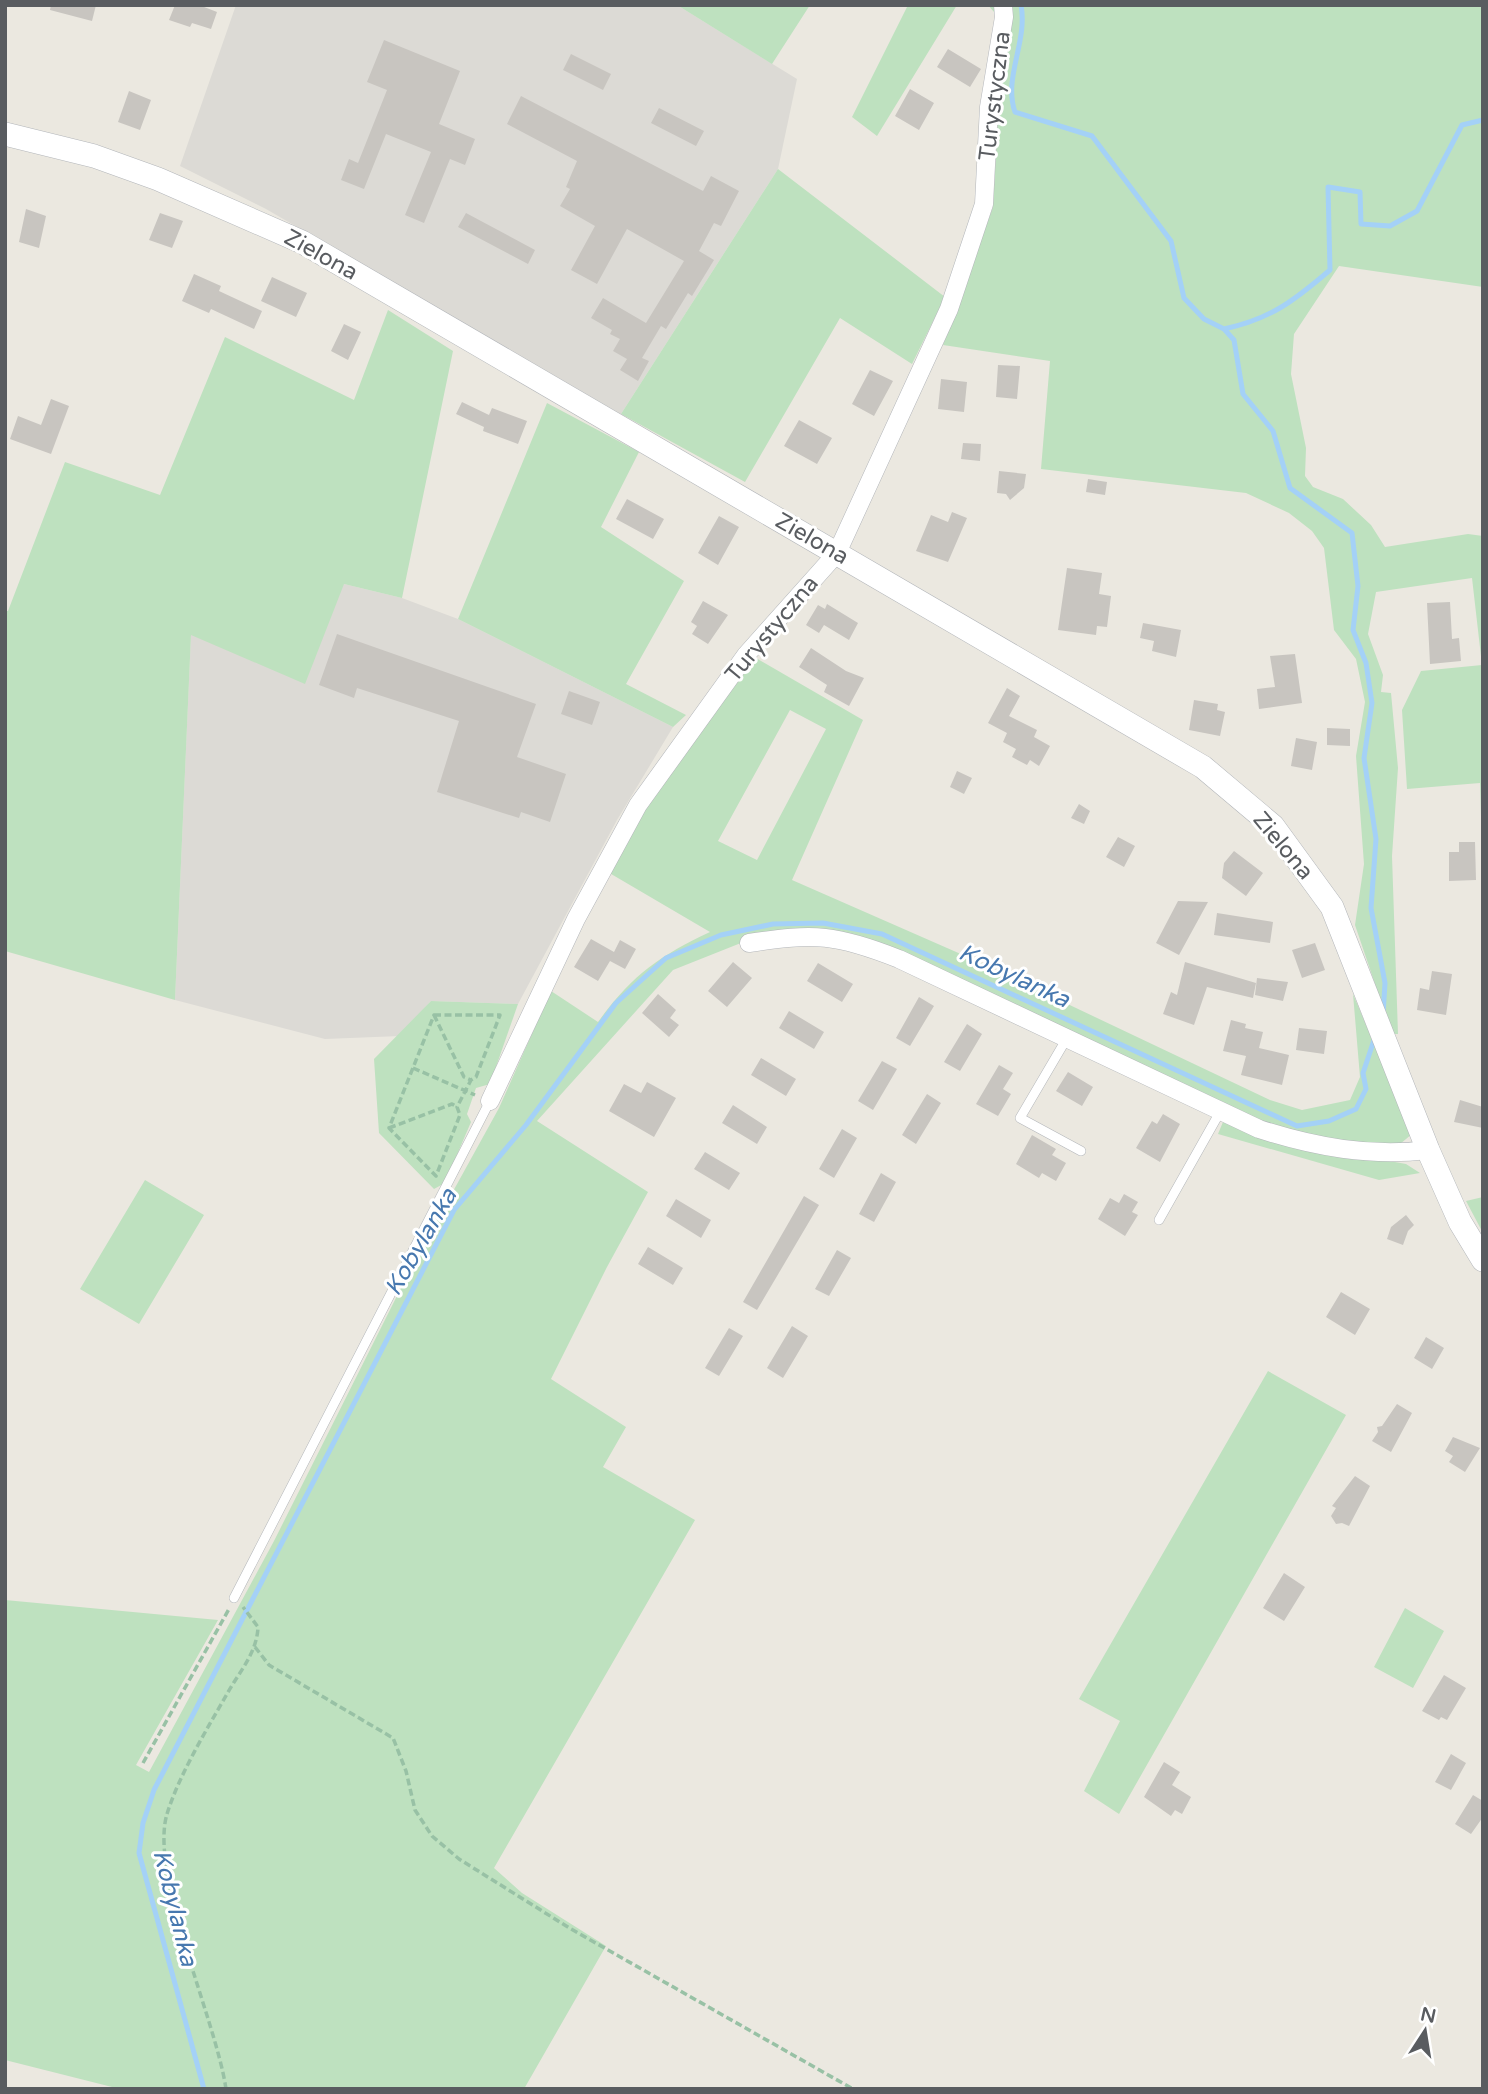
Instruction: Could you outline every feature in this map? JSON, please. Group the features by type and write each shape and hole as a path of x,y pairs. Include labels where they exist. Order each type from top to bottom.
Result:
{"street":[{"name":"Turystyczna","path":"490,1101 576,919 638,805 746,655 837,553 949,309 984,204 989,107 1004,17 1003,5"},
{"name":"Zielona","path":"5,134 94,156 159,179 302,242 1203,766 1273,826 1332,907 1428,1150 1460,1222 1483,1260"},
{"path":"749,943 799,935 830,937 863,945 1220,1112 1289,1139 1391,1154 1428,1150"}],"lane":[{"path":"1066,1038 1020,1118 1081,1151"},
{"path":"237,1600 490,1101"},
{"path":"1159,1220 1220,1112"}],"path":[{"path":"389,1128 434,1015"},
{"path":"434,1015 464,1077 471,1080"},
{"path":"434,1015 500,1015 477,1077 471,1080 457,1107"},
{"path":"413,1068 465,1091"},
{"path":"452,1104 457,1107 460,1115 436,1176 389,1128 452,1104"},
{"path":"143,1763 237,1600 258,1627 255,1647 192,1761 168,1813 163,1846 226,2089"},
{"path":"255,1647 270,1665 280,1672 393,1738 407,1771 415,1810 432,1836 458,1859 571,1928 853,2089"}],"shaded area":[{"path":"236,5 677,5 797,79 778,169 621,414 266,209 180,166"},
{"path":"344,584 402,598 458,619 673,727 617,820 518,1004 431,1001 400,1036 325,1039 175,1000 191,634"}],"green space":[{"path":"677,5 810,5 772,64"},
{"path":"908,5 957,5 877,136 852,117"},
{"path":"988,5 1483,5 1483,287 1339,266 1294,334 1291,374 1306,448 1305,476 1313,487 1343,499 1371,525 1385,547 1468,534 1483,536 1483,884 1480,783 1407,789 1402,710 1421,671 1482,665 1472,578 1376,592 1368,634 1383,675 1381,692 1391,693 1398,768 1392,856 1398,1034 1392,1034 1355,925 1364,864 1356,756 1365,702 1356,659 1334,630 1324,548 1312,531 1289,513 1246,493 1041,469 1050,361 943,345 993,207 1001,65 1010,13 994,12"},
{"path":"778,169 945,297 912,364 840,318 745,482 621,414"},
{"path":"388,310 453,351 402,598 344,584 305,684 191,635 175,1000 5,951 5,611 8,611 65,462 160,495 225,337 354,400"},
{"path":"547,403 639,452 601,527 684,581 626,684 686,715 673,727 458,619"},
{"path":"756,658 863,720 792,880 979,962 1270,1100 1302,1110 1350,1100 1360,1077 1353,994 1412,1134 1394,1149 1285,1133 867,940 756,937 673,970 537,1121 648,1192 551,1379 626,1427 603,1467 695,1520 494,1868 522,1893 606,1946 524,2089 120,2089 5,2060 5,1600 218,1620 136,1765 149,1772 274,1541 414,1262 499,1108 551,991 598,1022 623,991 648,968 710,932 606,871 641,811","holes":["790,710 826,729 757,860 718,841"]},
{"path":"431,1001 518,1004 490,1084 476,1088 467,1114 471,1122 445,1183 434,1189 379,1133 374,1059"},
{"path":"1223,1122 1279,1141 1406,1164 1420,1173 1379,1180 1218,1134"},
{"path":"145,1180 204,1215 139,1324 80,1289"},
{"path":"1483,1197 1483,1233 1466,1201"},
{"path":"1268,1371 1346,1415 1119,1814 1084,1791 1120,1721 1079,1699"},
{"path":"1405,1608 1444,1631 1413,1688 1374,1667"}],"building":[{"path":"51,5 96,5 92,21 50,10"},
{"path":"175,5 199,5 217,12 211,29 192,23 190,27 169,20"},
{"path":"384,40 460,71 439,124 475,139 465,165 450,159 424,223 405,215 431,152 386,134 364,189 341,180 349,159 358,163 387,90 367,82"},
{"path":"948,49 981,69 970,87 937,67"},
{"path":"571,54 611,74 603,90 563,70"},
{"path":"910,89 934,103 919,130 895,116"},
{"path":"129,91 151,100 140,130 118,122"},
{"path":"521,96 703,191 711,176 739,191 721,226 714,223 699,251 714,260 692,296 688,293 666,329 661,326 642,358 649,361 638,381 620,370 627,359 613,351 620,339 610,334 612,330 591,318 603,298 646,323 684,261 627,229 597,284 571,270 595,226 560,206 570,189 566,187 577,161 507,124"},
{"path":"659,108 704,131 696,146 651,123"},
{"path":"26,209 46,216 39,248 19,242"},
{"path":"160,213 183,221 172,248 149,240"},
{"path":"466,213 535,250 528,264 458,227"},
{"path":"194,274 221,286 219,291 262,311 254,329 211,309 209,313 182,301"},
{"path":"272,277 307,293 296,317 261,301"},
{"path":"344,324 361,332 348,360 331,351"},
{"path":"998,365 1020,366 1017,399 996,397"},
{"path":"870,370 893,381 874,416 852,404"},
{"path":"941,379 967,382 964,412 938,409"},
{"path":"51,399 69,406 51,454 10,439 18,416 41,425"},
{"path":"462,402 489,415 492,408 527,421 518,444 483,431 484,427 456,414"},
{"path":"799,420 832,438 817,464 784,446"},
{"path":"963,443 981,444 980,461 961,459"},
{"path":"999,471 1026,474 1024,488 1010,500 1006,494 997,493"},
{"path":"1088,479 1107,482 1105,495 1086,492"},
{"path":"627,499 664,519 653,539 616,519"},
{"path":"952,512 967,518 948,562 916,551 931,515 948,522"},
{"path":"719,516 739,527 718,565 698,553"},
{"path":"1067,568 1102,573 1099,594 1111,596 1107,627 1097,626 1096,635 1058,630"},
{"path":"703,601 728,615 708,644 692,634 697,626 691,622"},
{"path":"1450,602 1452,639 1459,638 1461,661 1430,664 1427,603"},
{"path":"827,604 858,623 849,640 824,625 819,633 806,625 818,605 825,609"},
{"path":"1143,623 1181,630 1176,657 1152,651 1154,641 1140,638"},
{"path":"337,634 536,704 517,757 566,774 550,822 521,812 519,818 437,792 459,721 357,688 354,698 319,685"},
{"path":"811,648 846,671 864,678 849,706 824,692 827,685 799,667"},
{"path":"1295,654 1302,703 1259,709 1257,689 1275,687 1270,656"},
{"path":"1007,688 1020,696 1009,716 1037,730 1034,737 1050,746 1039,766 1030,760 1027,765 1012,757 1016,749 1003,742 1007,733 988,723"},
{"path":"569,691 600,702 592,725 561,714"},
{"path":"1194,700 1218,704 1217,710 1225,712 1220,736 1189,730"},
{"path":"1327,728 1350,729 1350,746 1327,745"},
{"path":"1296,738 1317,742 1312,770 1291,766"},
{"path":"957,771 972,778 964,794 950,787"},
{"path":"1079,804 1090,811 1084,824 1071,818"},
{"path":"1118,837 1135,846 1124,867 1106,857"},
{"path":"1459,842 1475,842 1476,880 1449,881 1449,852 1459,852"},
{"path":"1234,851 1263,873 1246,896 1222,878 1224,863"},
{"path":"1178,901 1208,902 1179,955 1156,943"},
{"path":"1217,913 1273,922 1270,943 1214,935"},
{"path":"591,939 614,952 620,940 636,949 625,969 610,961 598,981 574,967"},
{"path":"1315,943 1325,970 1302,978 1292,950"},
{"path":"733,962 752,978 727,1007 708,991"},
{"path":"1185,962 1256,983 1253,998 1207,987 1194,1025 1163,1014 1171,992 1177,995"},
{"path":"818,963 853,984 842,1002 807,981"},
{"path":"1432,971 1452,974 1446,1015 1417,1010 1420,988 1429,990"},
{"path":"1257,978 1288,982 1283,1001 1255,995"},
{"path":"658,994 676,1010 670,1018 679,1025 669,1037 642,1013"},
{"path":"919,997 934,1006 910,1046 896,1038"},
{"path":"789,1011 824,1032 814,1049 779,1028"},
{"path":"1231,1020 1246,1024 1245,1028 1263,1032 1259,1048 1289,1055 1282,1085 1241,1075 1246,1056 1223,1051"},
{"path":"967,1024 982,1034 960,1071 944,1062"},
{"path":"1299,1028 1327,1031 1324,1054 1296,1050"},
{"path":"761,1058 796,1079 786,1096 751,1075"},
{"path":"882,1061 897,1069 873,1110 858,1101"},
{"path":"999,1065 1013,1073 1003,1089 1011,1094 998,1116 976,1104"},
{"path":"1068,1072 1093,1087 1082,1106 1056,1091"},
{"path":"647,1082 676,1098 654,1137 609,1111 624,1084 641,1093"},
{"path":"927,1094 941,1103 916,1144 902,1135"},
{"path":"1460,1100 1483,1107 1483,1128 1454,1122"},
{"path":"733,1105 767,1127 757,1144 722,1123"},
{"path":"1163,1114 1180,1124 1160,1162 1136,1148 1152,1121 1157,1124"},
{"path":"842,1129 857,1138 834,1178 819,1169"},
{"path":"1032,1135 1056,1149 1052,1155 1066,1163 1056,1181 1042,1173 1039,1178 1016,1164"},
{"path":"705,1152 740,1173 729,1190 694,1169"},
{"path":"881,1173 896,1182 874,1222 859,1214"},
{"path":"1124,1194 1138,1202 1132,1212 1138,1215 1125,1236 1098,1219 1110,1198 1119,1203"},
{"path":"804,1196 819,1205 757,1310 743,1302"},
{"path":"676,1199 711,1220 701,1238 666,1216"},
{"path":"1406,1215 1414,1225 1408,1231 1403,1245 1387,1239 1391,1227"},
{"path":"648,1247 683,1268 673,1285 638,1264"},
{"path":"837,1250 851,1258 829,1296 815,1289"},
{"path":"1341,1292 1370,1309 1355,1335 1326,1317"},
{"path":"792,1326 808,1336 783,1378 767,1368"},
{"path":"729,1328 743,1336 719,1376 705,1368"},
{"path":"1426,1337 1444,1348 1432,1369 1414,1358"},
{"path":"1397,1404 1412,1413 1391,1452 1372,1441 1378,1432 1377,1427 1382,1426"},
{"path":"1453,1437 1480,1448 1465,1472 1449,1462 1453,1456 1445,1451"},
{"path":"1355,1476 1370,1486 1349,1526 1336,1524 1331,1516 1336,1508 1332,1506"},
{"path":"1284,1573 1305,1587 1284,1621 1263,1608"},
{"path":"1444,1675 1466,1688 1447,1720 1441,1717 1439,1720 1422,1711"},
{"path":"1451,1754 1466,1763 1451,1790 1435,1782"},
{"path":"1164,1762 1180,1772 1172,1785 1191,1797 1182,1814 1175,1810 1171,1816 1144,1797"},
{"path":"1473,1795 1483,1801 1483,1817 1471,1834 1455,1824"}],"waterway":[{"name":"Kobylanka","path":"1021,5 1021,32 1012,86 1015,112 1092,136 1171,241 1184,298 1204,319 1224,329 1234,340 1243,394 1273,431 1290,488 1352,533 1358,586 1353,630 1366,663 1372,703 1364,758 1376,839 1371,908 1385,983 1383,1015"},
{"path":"1224,329 1255,320 1282,307 1330,270 1328,187 1360,192 1361,224 1390,226 1417,211 1462,125 1483,120"},
{"name":"Kobylanka","path":"204,2089 139,1853 143,1823 154,1790 454,1210 526,1125 616,1003 666,958 721,935 773,924 823,923 882,934 1297,1126 1329,1121 1356,1109 1366,1089 1363,1073 1375,1037"}]}
